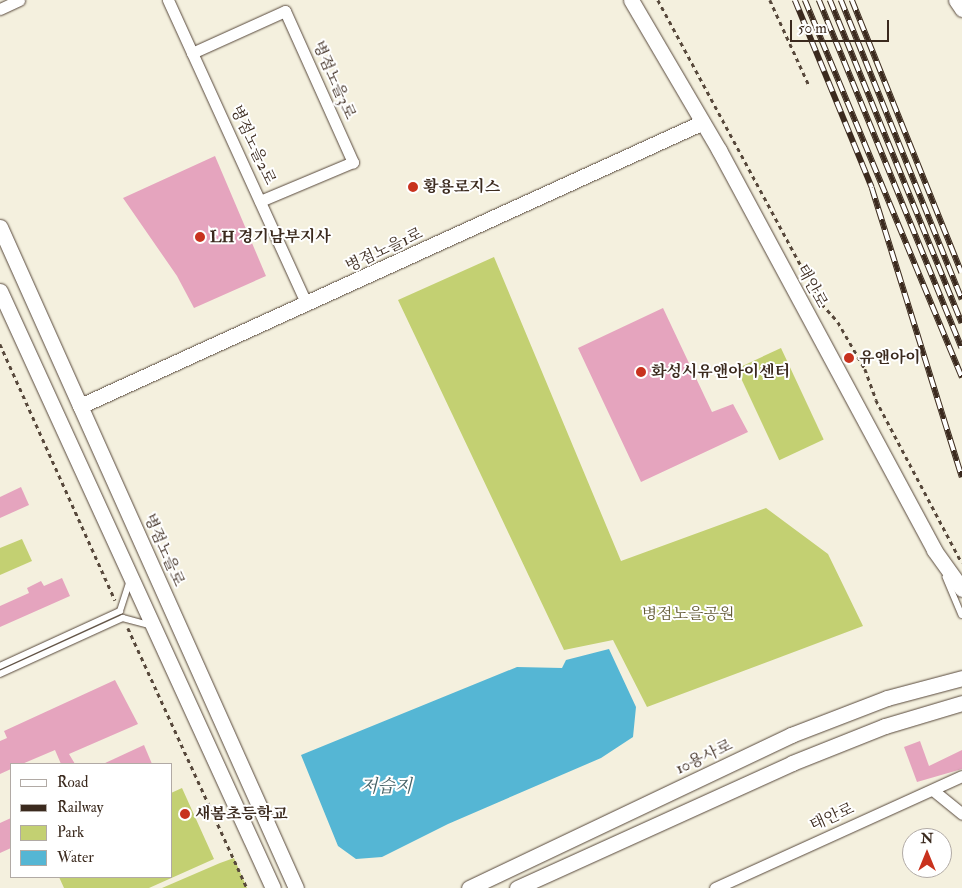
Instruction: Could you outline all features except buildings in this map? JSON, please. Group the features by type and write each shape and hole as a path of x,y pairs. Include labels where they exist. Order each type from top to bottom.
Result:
{"street":[{"path":"0,9 19,0"},
{"name":"병점노을2로","path":"168,0 307,305"},
{"name":"태안로","path":"631,0 700,123 719,150 934,550 962,590"},
{"path":"956,0 962,9"},
{"name":"병점노을3로","path":"192,53 285,11 353,162 260,201"},
{"name":"병점노을1로","path":"80,406 307,305 700,123"},
{"name":"병점노을로","path":"0,227 296,888"},
{"path":"0,291 94,500 274,888"},
{"path":"20,335 28,337 38,334 44,326"},
{"path":"94,500 98,490 108,486 118,490"},
{"name":"10용사로","path":"469,888 791,735 887,698 962,678"},
{"path":"516,888 800,759 885,726 962,703"},
{"name":"태안로","path":"715,888 934,791 962,776"},
{"path":"934,791 962,814"}],"lane":[{"path":"934,550 962,615"},
{"path":"0,666 120,611 131,579"},
{"path":"0,674 123,618 153,626"}],"path":[{"path":"658,0 822,304 838,322 865,369 876,400 962,563"},
{"path":"770,0 809,85"}],"green space":[{"name":"병점노을공원","path":"494,257 621,561 766,508 828,554 863,626 647,707 613,640 564,650 398,300"},
{"path":"781,348 824,440 779,460 737,369"},
{"path":"22,539 32,561 0,575 0,548"},
{"path":"182,788 214,859 172,878 172,793"},
{"path":"234,858 247,888 162,888 220,863"},
{"path":"59,878 171,878 149,888 64,888"}],"water":[{"name":"저습지","path":"609,649 636,707 633,737 601,758 448,824 382,857 356,859 338,846 301,755 517,667 562,668 566,660"}],"railway":[{"path":"795,0 872,188 962,477"},
{"path":"805,0 962,378"},
{"path":"819,0 962,348"},
{"path":"830,0 962,323"},
{"path":"841,0 962,299"},
{"path":"852,0 962,273"}],"place":[{"name":"황용로지스","path":"413,187"},
{"name":"LH 경기남부지사","path":"200,237"},
{"name":"유앤아이","path":"849,358"},
{"name":"화성시유앤아이센터","path":"641,372"},
{"name":"새봄초등학교","path":"185,814"}]}
